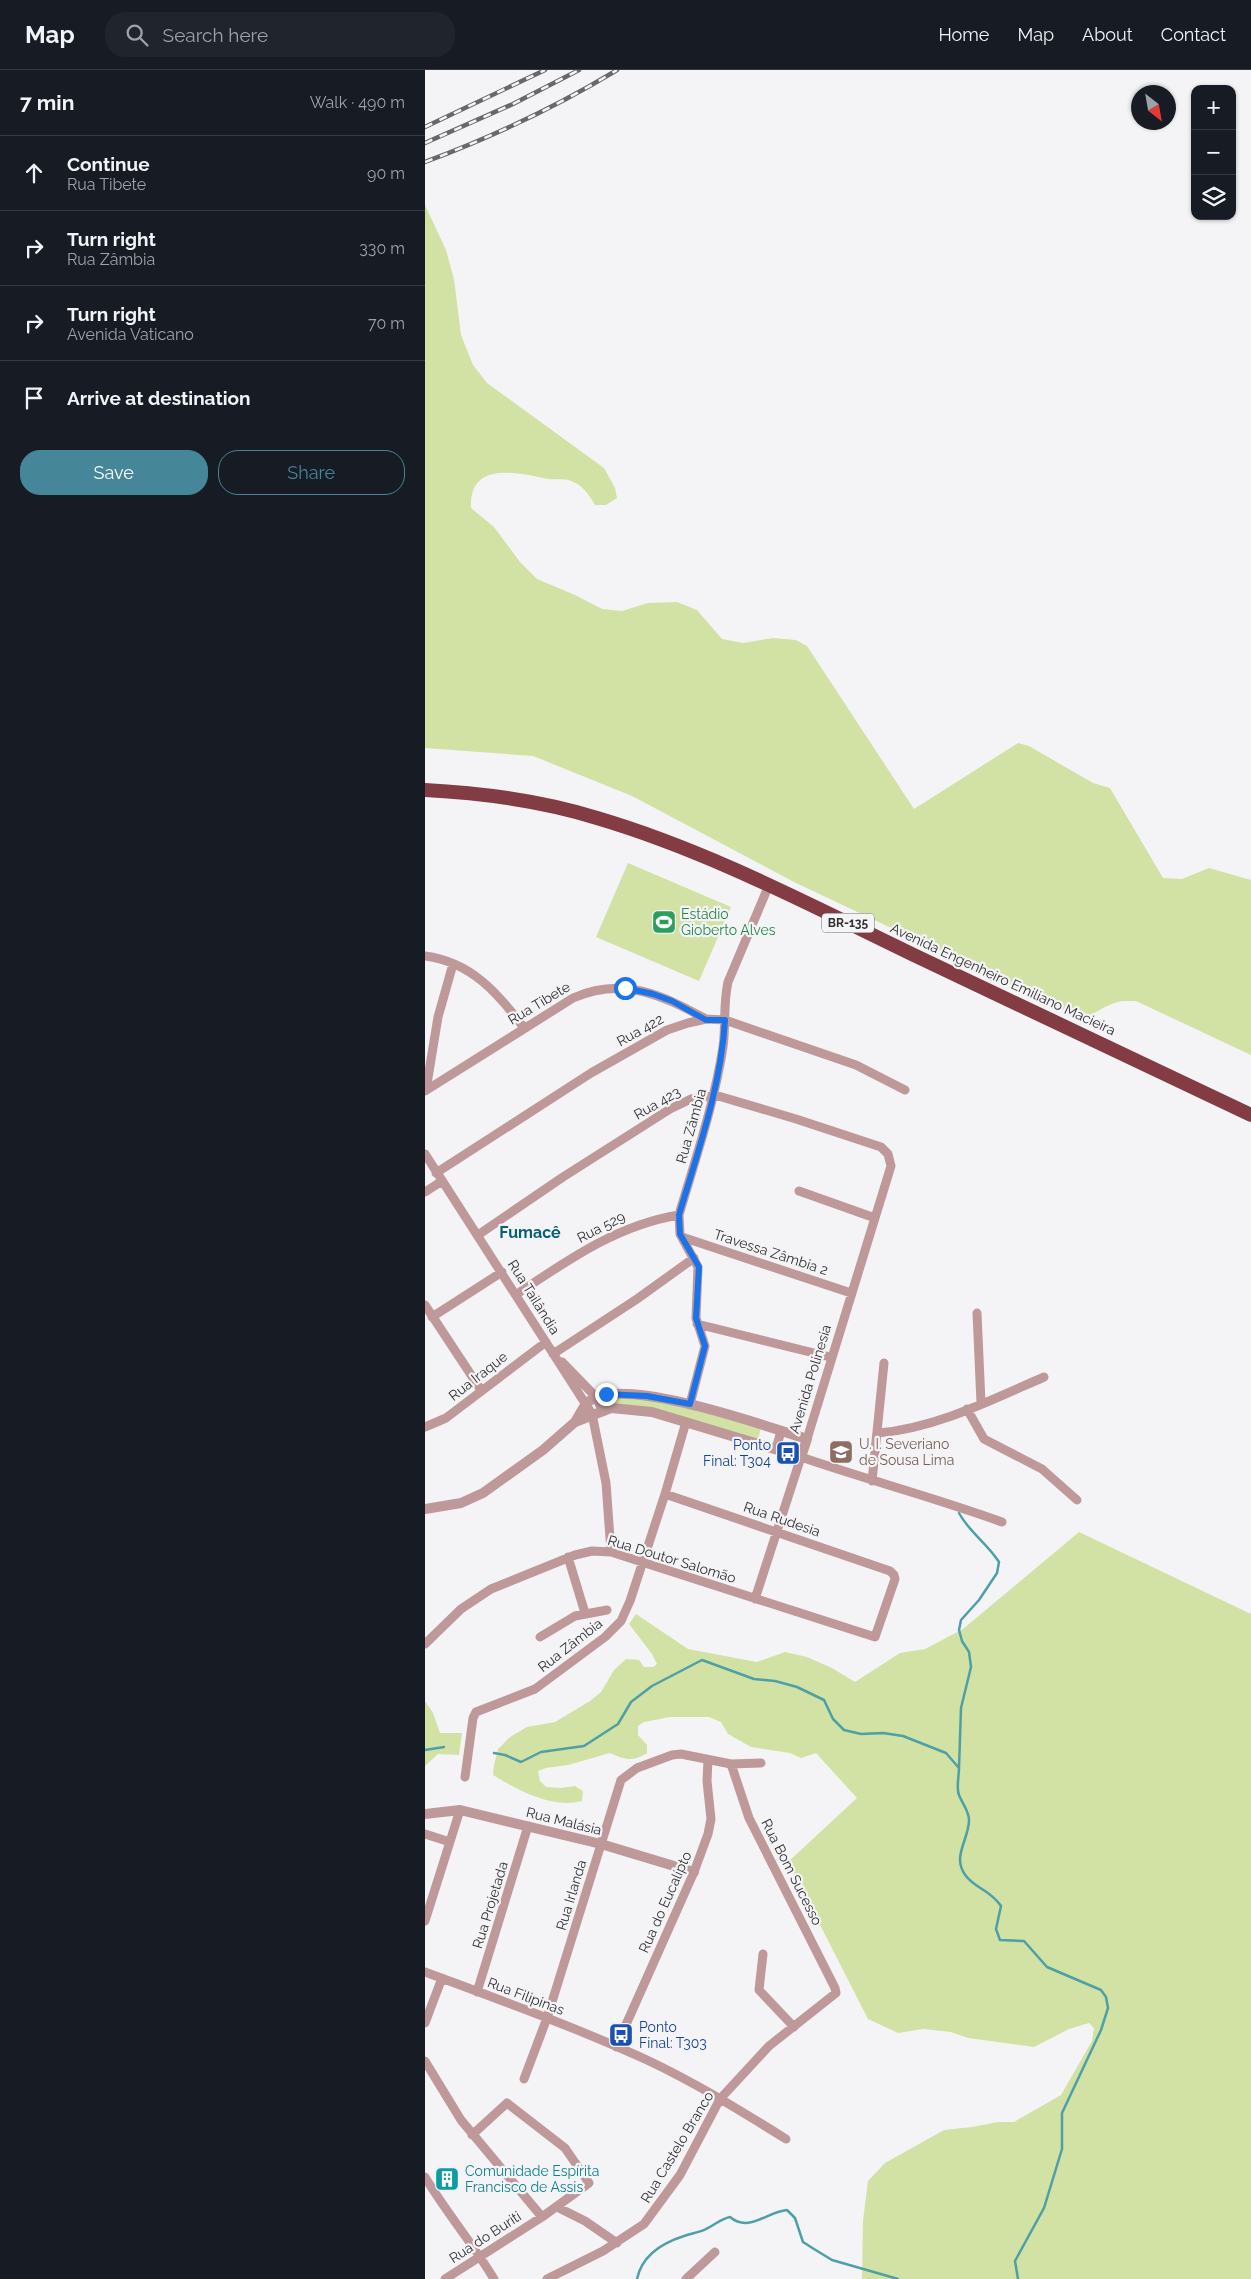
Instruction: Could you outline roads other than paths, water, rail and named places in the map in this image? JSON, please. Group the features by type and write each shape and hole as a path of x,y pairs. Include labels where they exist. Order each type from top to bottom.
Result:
{"highway":[{"name":"Avenida Engenheiro Emiliano Macieira","path":"425,790 485,795 536,803 595,817 644,833 769,885 1251,1115"}],"street":[{"name":"Rua Zâmbia","path":"690,1404 705,1346 697,1324 696,1300 699,1274 694,1258 682,1237 679,1215 715,1095 723,1045 725,996 728,982 769,885"},
{"path":"425,956 438,958 453,964 491,987 524,1028"},
{"path":"426,1091 438,1017 453,964"},
{"name":"Rua Tibete","path":"426,1091 524,1028 589,991 615,987 653,994 672,1001 706,1020"},
{"name":"Rua 422","path":"436,1173 591,1073 667,1030 688,1023 706,1020 725,1020 840,1059 905,1090"},
{"name":"Rua 423","path":"478,1235 670,1109 691,1099 715,1095 881,1147 888,1154 891,1166"},
{"name":"Rua Tailândia","path":"425,1154 517,1294 586,1404 597,1412"},
{"name":"Avenida Polinesia","path":"755,1599 807,1439 830,1358 891,1166"},
{"path":"425,1192 442,1181"},
{"path":"799,1191 875,1218"},
{"name":"Rua 529","path":"517,1294 555,1268 615,1234 650,1220 679,1215"},
{"name":"Travessa Zâmbia 2","path":"682,1237 851,1293"},
{"path":"553,1354 637,1299 694,1258"},
{"path":"432,1316 502,1272"},
{"path":"425,1305 481,1390"},
{"path":"977,1313 981,1403"},
{"path":"697,1324 830,1358"},
{"name":"Rua Iraque","path":"425,1427 446,1418 546,1342"},
{"name":"Rua Tailândia","path":"553,1354 596,1397 597,1412"},
{"path":"872,1481 884,1363"},
{"path":"878,1433 920,1427 1044,1376"},
{"path":"575,1422 586,1404 596,1397 617,1393 667,1399 690,1404 807,1439"},
{"path":"425,1509 461,1503 483,1494 522,1466 575,1422 597,1412 634,1409 686,1422 776,1449 872,1481 946,1502 1002,1522"},
{"path":"967,1409 984,1439 1042,1469 1077,1500"},
{"path":"597,1412 606,1483 611,1552"},
{"name":"Rua Zâmbia","path":"465,1777 473,1718 479,1711 535,1689 554,1677 616,1628 625,1612 665,1494 686,1422"},
{"path":"776,1449 781,1431"},
{"name":"Rua Rudesia","path":"665,1494 890,1571 895,1579 877,1633 872,1637"},
{"name":"Rua Doutor Salomão","path":"425,1644 474,1599 512,1578 568,1557 592,1551 611,1552 872,1637"},
{"path":"568,1557 585,1613"},
{"path":"540,1636 567,1620 585,1613 607,1610"},
{"name":"Rua Irlanda","path":"524,2079 547,2018 621,1780 637,1768 672,1755 681,1754 708,1760"},
{"path":"708,1760 731,1764 761,1763"},
{"name":"Rua do Eucalípto","path":"616,2048 694,1872 708,1834 711,1819 707,1781 708,1760"},
{"name":"Rua Bom Sucesso","path":"731,1764 749,1818 835,1988"},
{"path":"425,1922 460,1810"},
{"name":"Rua Malásia","path":"425,1814 460,1810 601,1844 694,1872"},
{"name":"Rua Projetada","path":"477,1992 528,1826"},
{"path":"425,1834 450,1842"},
{"path":"763,1954 759,1990 769,2003 794,2027"},
{"name":"Rua Filipinas","path":"425,1972 547,2018 669,2071 721,2099 786,2139"},
{"path":"425,2023 442,1978"},
{"name":"Rua Castelo Branco","path":"547,2279 617,2244 644,2224 654,2213 694,2151 721,2099 763,2053 834,1995 835,1988"},
{"path":"425,2060 448,2102 472,2134 542,2217"},
{"name":"Rua do Buriti","path":"445,2279 557,2207 589,2183 565,2148 507,2103 472,2134"},
{"path":"425,2177 447,2213 480,2256 494,2279"},
{"path":"557,2207 585,2221 617,2244"},
{"path":"686,2279 715,2252"}],"waterway":[{"path":"959,1513 999,1562 997,1573 979,1600 961,1620 959,1630 962,1641 969,1652 971,1667 961,1708 959,1768"},
{"path":"494,1753 505,1755 521,1762 541,1752 584,1746 618,1724 631,1702 652,1686 702,1660 754,1679 775,1681 797,1687 824,1700 833,1719 844,1730 861,1734 883,1733 903,1736 946,1753 959,1768 958,1792 969,1817 960,1855 962,1869 974,1884 992,1896 1001,1906 996,1929 1000,1940 1024,1941 1047,1967 1101,1990 1106,1997 1108,2008 1101,2030 1062,2113 1062,2149 1044,2208 1015,2261 1018,2279"},
{"path":"425,1750 444,1747"},
{"path":"637,2279 643,2263 648,2257 668,2242 703,2230 726,2218 730,2217 744,2223 787,2210 795,2218 803,2242 814,2249 832,2260 898,2279"}],"railway":[{"path":"425,127 545,70"},
{"path":"425,143 513,104 579,70"},
{"path":"425,162 523,121 617,70"}],"place":[{"name":"Estádio Gioberto Alves","path":"664,922"},
{"name":"U. I. Severiano de Sousa Lima","path":"841,1452"},
{"name":"Ponto Final: T304","path":"788,1453"},
{"name":"Ponto Final: T303","path":"621,2035"},
{"name":"Comunidade Espírita Francisco de Assis","path":"447,2179"}],"district":[{"name":"Fumacê","path":"530,1232"}]}
